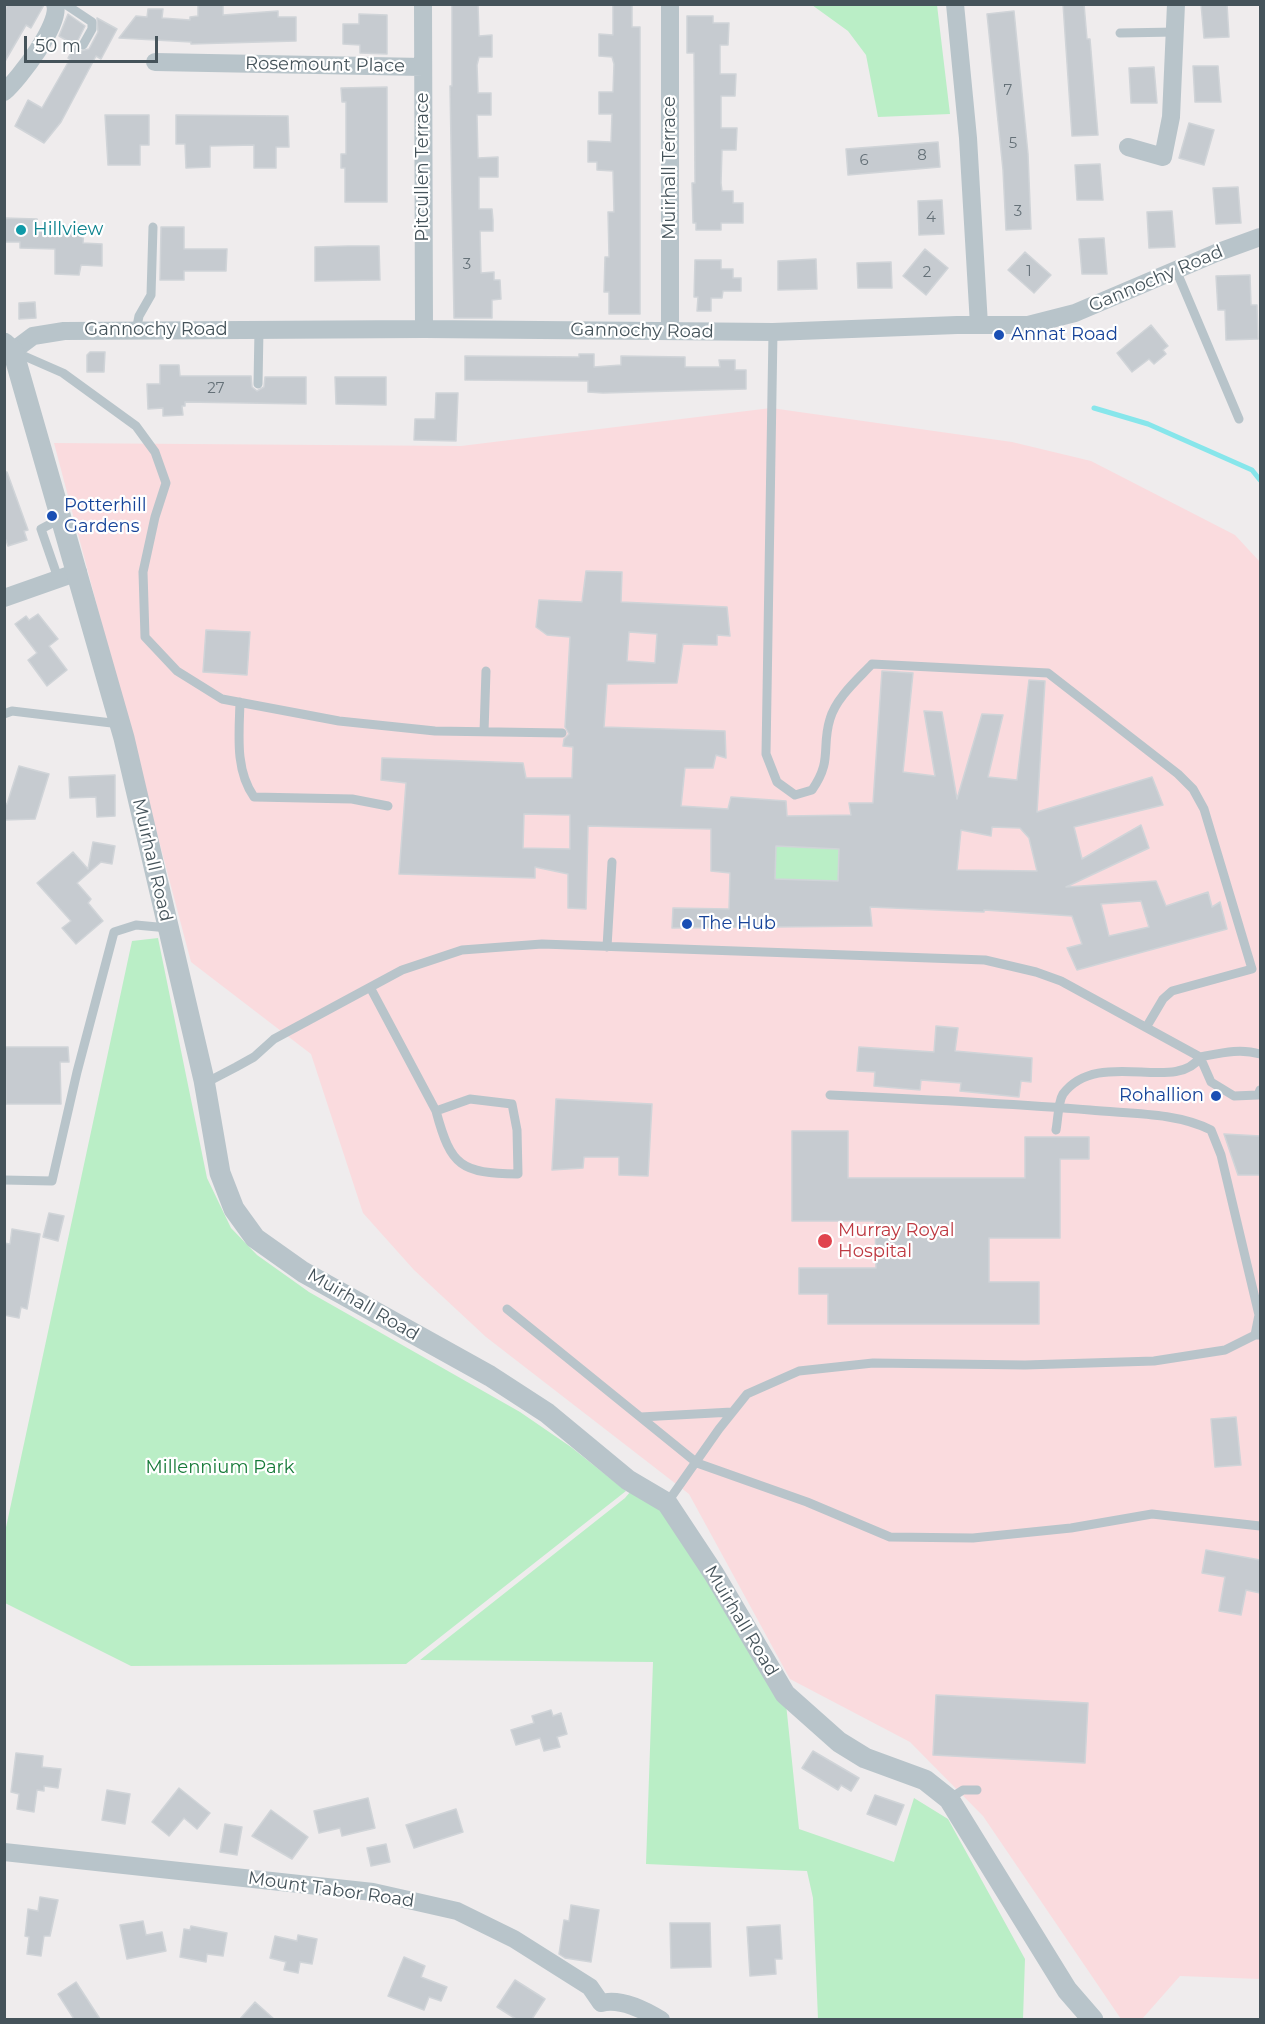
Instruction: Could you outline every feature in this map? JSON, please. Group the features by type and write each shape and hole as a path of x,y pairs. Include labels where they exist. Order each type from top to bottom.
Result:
{"street":[{"path":"4,92 21,76 41,43 55,18 55,4"},
{"name":"Pitcullen Terrace","path":"423,4 424,329"},
{"name":"Muirhall Terrace","path":"670,4 670,331"},
{"path":"955,4 968,138 980,325"},
{"path":"1128,147 1163,157 1171,117 1176,4"},
{"name":"Rosemount Place","path":"155,62 423,67"},
{"name":"Gannochy Road","path":"9,347 45,332 424,329 773,332 1028,325 1075,313 1260,237"},
{"name":"Muirhall Road","path":"9,347 62,518 68,575 120,724 204,1080 220,1173 234,1209 255,1238 303,1272 548,1413 628,1480 667,1503 714,1574 785,1694 839,1742 865,1758 925,1780 949,1799 1066,1990 1093,2019"},
{"path":"4,598 68,575"},
{"name":"Mount Tabor Road","path":"4,1852 373,1892 417,1900 457,1911 514,1939 590,1987 599,2011 609,2001 662,2019"}],"lane":[{"path":"65,4 92,22 83,45"},
{"path":"1120,33 1176,32"},
{"path":"136,331 139,316 151,295 153,227"},
{"path":"1176,270 1239,418"},
{"path":"258,384 259,330"},
{"path":"773,332 766,754 777,782 795,795 813,790 824,774 829,722 834,706 872,664 1047,673 1178,774 1193,789 1204,809 1256,967 1172,991 1163,999 1147,1026"},
{"path":"9,347 63,373 136,426 155,452 166,483 155,516 143,572 145,637 177,671 222,699 339,721 435,730 562,734"},
{"path":"484,732 486,670"},
{"path":"240,702 240,760 244,782 254,797 352,799 388,806"},
{"path":"4,714 12,711 120,724"},
{"path":"607,947 612,862"},
{"path":"4,1180 52,1181 77,1072 114,932 136,925 168,928"},
{"path":"204,1080 213,1079 236,1067 254,1057 274,1039 357,994 371,989 402,970 462,950 542,944 985,960 1036,972 1061,981 1147,1026 1200,1057 1211,1082 1234,1096 1257,1095 1260,1090"},
{"path":"371,989 436,1111 444,1141 464,1168 482,1173 518,1174 517,1130 512,1104 470,1099 436,1111"},
{"path":"1056,1130 1062,1095 1082,1077 1104,1071 1173,1071 1196,1063 1200,1057 1246,1050 1260,1054"},
{"path":"667,1503 747,1394 799,1371 873,1363 1025,1365 1154,1361 1226,1350 1258,1335 1258,1316 1221,1155 1211,1130 1194,1121 1060,1108 831,1095"},
{"path":"507,1309 698,1463 807,1502 890,1537 973,1538 1071,1528 1152,1514 1260,1526"},
{"path":"641,1417 732,1412"},
{"path":"949,1799 963,1790 977,1790"}],"shaded area":[{"name":"Murray Royal Hospital","path":"771,408 1012,442 1091,461 1235,535 1260,562 1260,1979 1180,1976 1142,2019 1121,2019 983,1816 910,1742 790,1679 689,1494 486,1337 414,1270 363,1213 311,1054 191,962 54,443 461,446"}],"green space":[{"path":"812,5 937,5 950,114 878,117 866,55 848,31"},
{"path":"776,846 839,849 838,881 775,879"},
{"name":"Millennium Park","path":"158,938 207,1178 231,1228 257,1255 309,1292 520,1412 571,1447 626,1491 406,1664 131,1666 5,1603 5,1532 132,941"},
{"path":"636,1485 667,1503 785,1694 799,1829 894,1862 914,1798 948,1819 1025,1959 1023,2019 818,2019 813,1898 807,1871 646,1864 653,1662 420,1660 625,1498"}],"building":[{"path":"8,4 44,5 31,28 26,25 4,63 4,12"},
{"path":"198,4 223,4 223,15 278,11 278,17 296,17 296,41 191,44 191,42 119,38 136,16 147,17 148,9 163,9 162,18 190,20 190,17 198,16"},
{"path":"452,4 478,4 479,36 492,35 492,57 479,57 477,65 478,93 491,93 491,115 477,115 478,158 498,157 498,177 479,177 479,209 492,209 493,220 493,231 480,231 481,273 494,272 494,280 500,280 501,299 492,300 492,318 454,318 450,86 452,86"},
{"path":"613,4 632,4 632,27 640,27 640,314 609,314 609,292 604,292 605,257 609,257 608,212 614,212 613,171 597,170 597,162 588,162 588,141 611,142 612,114 599,114 599,92 613,92 614,64 612,57 599,56 599,34 613,35"},
{"path":"1063,4 1084,4 1087,39 1090,39 1098,135 1072,136"},
{"path":"1201,4 1227,4 1229,37 1204,38"},
{"path":"1014,11 1028,154 1031,229 1006,230 1003,170 987,14"},
{"path":"68,14 85,26 76,44 80,51 89,49 98,32 97,18 117,29 101,59 96,56 61,122 44,143 15,126 28,100 42,108 70,59 68,58 75,45 59,36"},
{"path":"359,14 387,15 387,54 360,53 360,45 343,44 343,24 359,24"},
{"path":"687,16 713,16 713,23 729,23 728,45 720,45 720,74 736,74 735,96 721,96 721,128 737,128 736,150 722,150 721,183 722,191 733,191 733,203 743,203 743,223 721,223 721,230 696,230 696,223 693,223 694,53 687,53"},
{"path":"1193,66 1218,66 1221,102 1195,102"},
{"path":"1154,67 1157,103 1131,103 1129,68"},
{"path":"387,87 387,202 345,202 345,168 341,168 341,154 346,154 346,102 342,102 341,88"},
{"path":"105,115 149,115 149,145 140,145 140,165 108,165"},
{"path":"176,115 288,116 289,147 276,147 276,168 254,168 254,145 210,146 210,167 186,168 185,144 176,144"},
{"path":"1189,123 1214,130 1204,165 1179,158"},
{"path":"938,142 940,167 848,175 846,149"},
{"path":"1100,164 1103,200 1077,200 1075,165"},
{"path":"1238,187 1241,223 1216,224 1213,188"},
{"path":"942,200 944,234 919,235 918,201"},
{"path":"1172,211 1175,247 1149,248 1147,212"},
{"path":"4,218 37,219 37,226 84,228 83,243 102,244 102,266 81,265 79,275 55,274 55,249 20,248 20,242 4,242"},
{"path":"161,227 184,227 184,249 227,249 226,271 184,271 184,280 160,280"},
{"path":"1104,238 1107,274 1082,274 1079,239"},
{"path":"379,246 380,280 315,281 315,247"},
{"path":"925,249 948,268 926,295 903,276"},
{"path":"1025,252 1051,275 1034,293 1008,270"},
{"path":"816,259 817,289 778,290 778,261"},
{"path":"695,260 721,260 721,269 733,269 733,278 741,278 741,291 723,291 722,298 711,298 711,311 697,311 698,297 694,297"},
{"path":"891,262 892,288 858,288 857,263"},
{"path":"1250,275 1251,305 1257,305 1258,339 1226,340 1225,310 1218,310 1216,276"},
{"path":"35,302 36,318 19,319 19,303"},
{"path":"1151,325 1168,346 1163,350 1166,354 1154,364 1149,359 1132,372 1117,353"},
{"path":"90,352 105,352 104,372 87,372 87,355"},
{"path":"579,354 594,354 594,367 621,365 621,356 685,357 685,367 720,367 719,360 735,360 735,370 746,370 746,389 603,393 588,392 588,381 465,380 465,356 579,357"},
{"path":"160,365 179,365 180,376 251,376 252,387 257,391 264,387 265,377 306,377 306,404 185,402 185,406 182,406 183,415 163,416 163,408 148,409 147,384 160,384"},
{"path":"335,377 386,377 386,405 336,404"},
{"path":"436,393 458,393 456,441 414,440 415,419 435,419"},
{"path":"4,472 7,472 28,530 24,531 27,540 8,546 4,535"},
{"path":"586,571 622,572 621,602 727,607 730,636 717,635 717,645 683,644 677,683 607,684 604,727 725,731 726,758 716,755 713,768 685,768 681,806 728,809 731,797 786,801 787,816 851,815 849,803 873,803 882,671 913,673 903,772 935,776 924,711 942,712 957,799 982,714 1003,715 988,777 1017,780 1029,680 1045,681 1037,812 1152,777 1163,805 1074,827 1082,859 1141,825 1149,848 1066,887 1156,881 1166,906 1208,892 1212,907 1220,902 1227,929 1077,970 1067,948 1082,944 1072,916 984,910 984,912 870,907 872,926 672,928 673,908 729,909 730,873 711,871 711,829 588,826 586,909 568,908 568,874 535,867 535,878 399,874 406,783 381,780 382,758 523,763 526,778 572,778 573,747 563,746 564,739 569,734 565,727 570,637 547,635 536,627 539,600 582,602","holes":["629,632 657,634 655,663 627,661","524,814 570,815 570,849 523,848","992,827 1020,828 1029,838 1037,871 957,870 961,830 991,836","776,846 839,849 838,881 775,879","1141,901 1149,927 1109,936 1101,904"]},
{"path":"38,614 58,639 49,646 67,670 47,686 28,660 37,653 15,624 26,616 29,620"},
{"path":"206,630 250,632 247,675 203,672"},
{"path":"19,766 49,774 35,819 4,820 4,803 7,804"},
{"path":"115,775 115,816 97,817 96,797 70,798 69,777"},
{"path":"93,842 115,846 112,864 101,862 77,883 91,899 88,903 103,921 76,944 62,928 71,921 37,883 73,852 88,869"},
{"path":"936,1026 958,1028 955,1051 1032,1058 1031,1082 1021,1081 1019,1097 960,1091 961,1083 921,1080 920,1090 874,1086 875,1072 857,1071 859,1047 934,1052"},
{"path":"5,1047 68,1047 69,1062 60,1062 61,1104 6,1104"},
{"path":"556,1099 652,1104 648,1176 619,1175 619,1157 584,1157 583,1168 552,1170"},
{"path":"792,1131 848,1131 848,1178 1025,1178 1025,1137 1089,1137 1089,1159 1060,1159 1060,1238 989,1238 989,1282 1039,1282 1039,1324 828,1324 828,1294 799,1294 799,1268 876,1268 875,1221 792,1221"},
{"path":"1224,1134 1260,1136 1260,1175 1238,1175"},
{"path":"49,1213 64,1216 58,1241 43,1237"},
{"path":"12,1229 40,1234 27,1309 21,1307 19,1318 4,1315 4,1243 10,1244"},
{"path":"1236,1417 1241,1465 1215,1467 1211,1419"},
{"path":"1206,1550 1260,1560 1260,1593 1246,1590 1241,1615 1219,1611 1225,1577 1202,1573"},
{"path":"936,1695 1088,1703 1085,1763 933,1755"},
{"path":"551,1710 553,1716 561,1713 567,1734 557,1737 560,1747 544,1751 540,1738 516,1745 511,1730 534,1723 532,1716"},
{"path":"813,1751 859,1778 851,1791 841,1785 838,1790 802,1768"},
{"path":"16,1753 43,1756 42,1767 61,1769 58,1788 44,1786 44,1791 37,1790 34,1812 17,1809 19,1794 11,1792"},
{"path":"179,1788 210,1813 197,1829 184,1818 169,1836 152,1822"},
{"path":"107,1790 130,1794 125,1824 102,1820"},
{"path":"875,1795 904,1805 896,1825 867,1814"},
{"path":"368,1798 375,1828 342,1836 340,1828 319,1833 314,1811"},
{"path":"456,1809 463,1832 414,1848 406,1825"},
{"path":"271,1810 308,1837 292,1859 252,1836"},
{"path":"225,1824 242,1827 237,1855 220,1852"},
{"path":"386,1844 390,1862 371,1866 367,1848"},
{"path":"40,1897 58,1900 50,1936 44,1936 41,1956 27,1954 29,1937 25,1936 28,1909 38,1911"},
{"path":"571,1905 599,1910 591,1962 565,1958 559,1954 564,1920 569,1921"},
{"path":"143,1921 146,1935 162,1932 166,1951 127,1959 120,1925"},
{"path":"670,1923 710,1923 711,1967 671,1968"},
{"path":"780,1925 782,1959 775,1959 776,1974 750,1976 747,1927"},
{"path":"191,1926 227,1933 223,1956 207,1954 206,1962 180,1957 184,1929 190,1930"},
{"path":"298,1935 317,1939 312,1964 300,1962 298,1973 284,1970 286,1962 270,1958 275,1936 297,1941"},
{"path":"404,1957 425,1966 421,1977 447,1987 441,2001 429,1997 424,2010 388,1996"},
{"path":"515,1980 545,1999 532,2019 516,2019 497,2007"},
{"path":"76,1982 100,2019 74,2019 58,1994"},
{"path":"255,2002 274,2019 240,2019"}],"waterway":[{"path":"1094,408 1148,424 1252,470 1260,480"}],"place":[{"name":"Hillview","path":"21,230"},
{"name":"Annat Road","path":"999,335"},
{"name":"Potterhill Gardens","path":"52,516"},
{"name":"The Hub","path":"687,924"},
{"name":"Rohallion","path":"1216,1096"},
{"name":"Murray Royal Hospital","path":"825,1241"}]}
